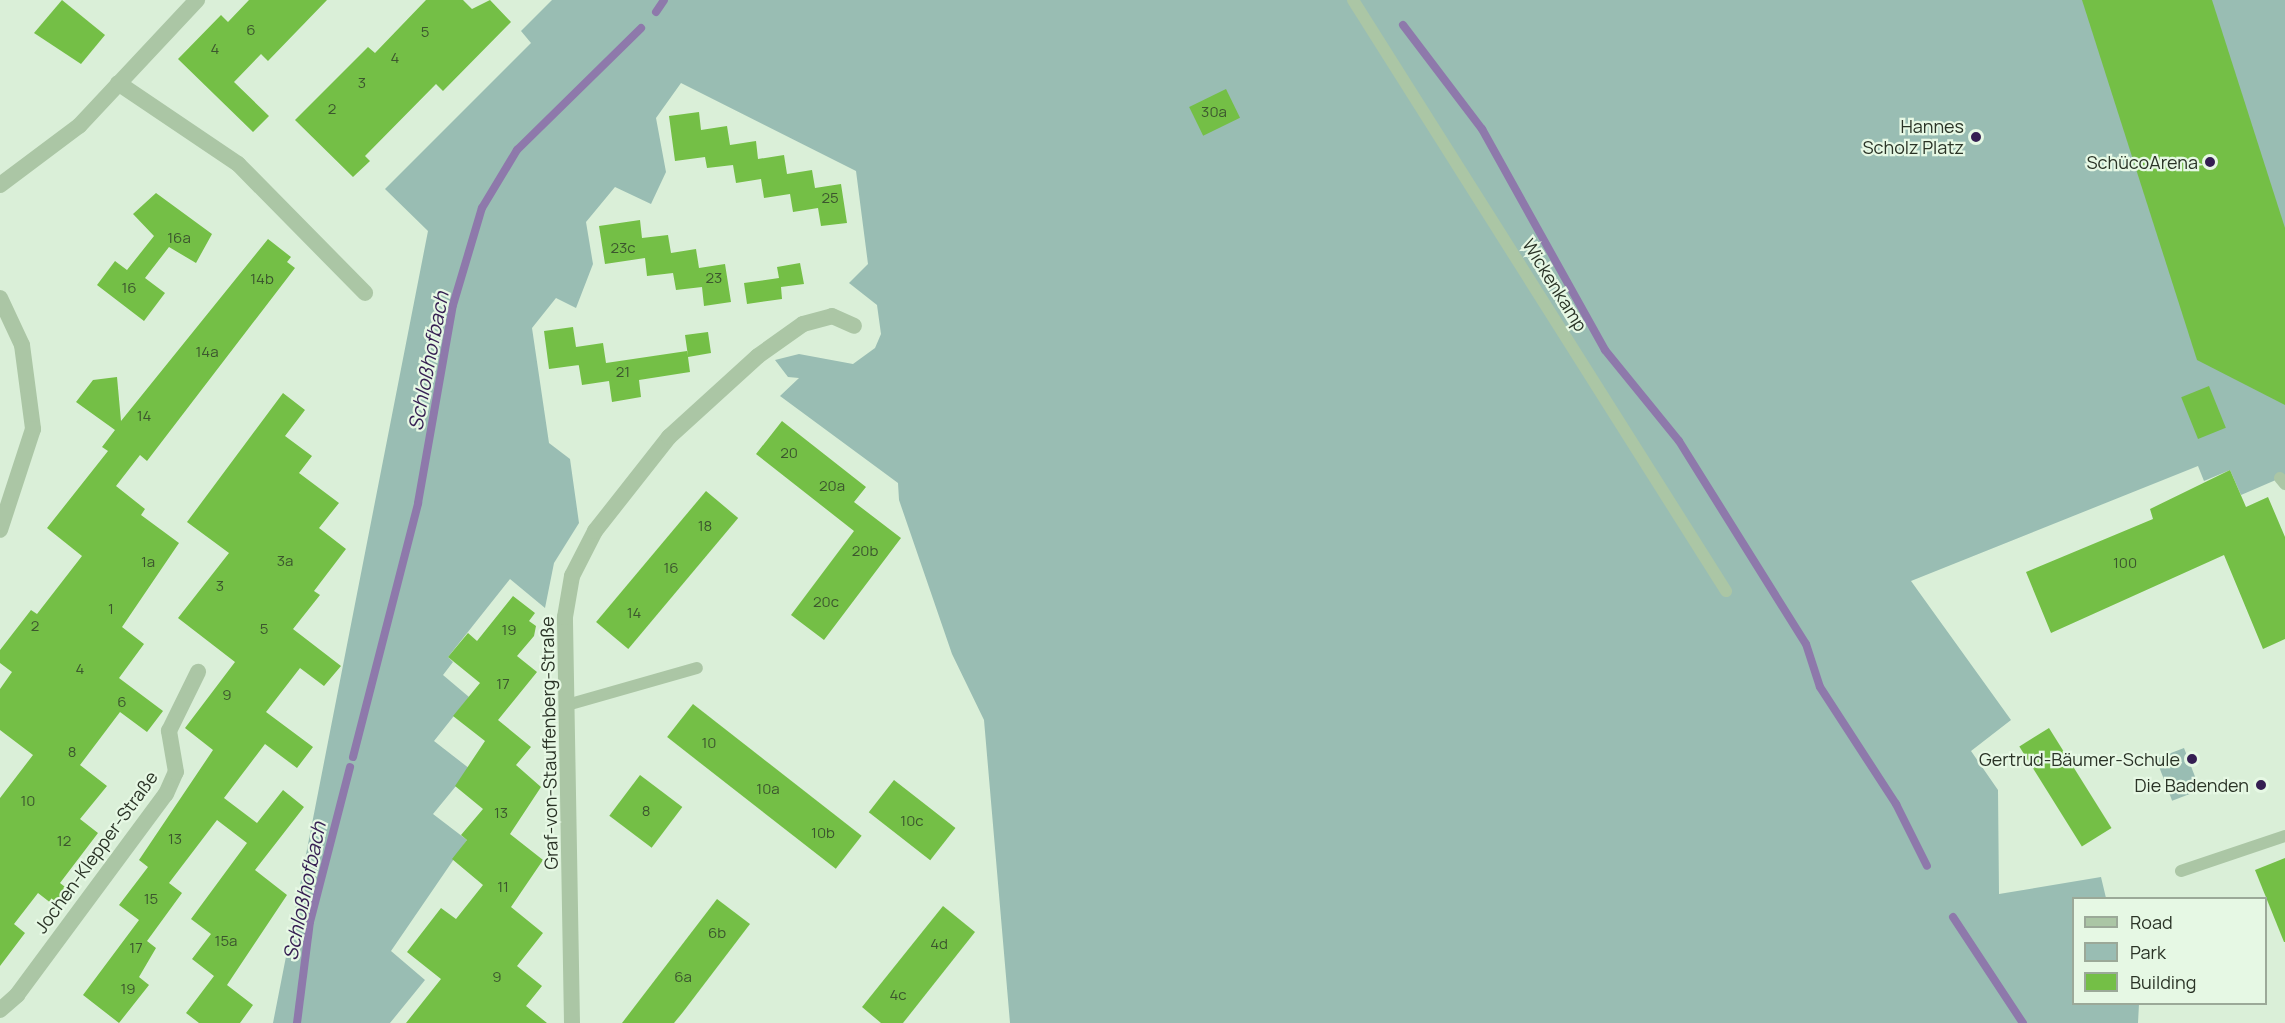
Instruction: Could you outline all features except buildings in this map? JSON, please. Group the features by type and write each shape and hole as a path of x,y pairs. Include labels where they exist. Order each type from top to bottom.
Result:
{"street":[{"path":"0,185 42,158 118,83 196,0"},
{"path":"118,83 238,164 365,293"},
{"path":"0,298 22,345 33,429 0,530"},
{"name":"Graf-von-Stauffenberg-Straße","path":"572,1023 565,617 572,576 595,531 669,437 758,356 803,324 831,316 855,326"},
{"name":"Jochen-Klepper-Straße","path":"0,1010 17,995 166,794 176,772 169,731 198,672"}],"lane":[{"name":"Wickenkamp","path":"1353,0 1726,591"},
{"path":"567,705 697,668"},
{"path":"2181,871 2285,836"}],"green space":[{"path":"552,0 2285,0 2285,476 2241,495 2230,470 2204,481 2198,466 1911,581 2011,720 1971,751 1998,790 1999,894 2101,877 2106,897 2072,897 2072,1005 2139,1005 2138,1023 1010,1023 984,720 952,654 899,500 898,483 780,396 799,378 788,377 775,360 799,354 853,364 875,348 881,334 877,305 849,283 868,264 856,171 681,83 656,118 666,172 651,204 615,187 586,222 593,264 576,308 556,298 532,328 549,443 570,459 579,523 554,563 545,608 510,579 448,657 453,662 443,675 469,697 434,741 470,769 433,814 467,840 391,951 425,980 390,1023 273,1023 428,231 385,189 531,43 521,31"},
{"path":"2184,748 2200,790 2172,801 2156,759"}],"waterway":[{"name":"Schloßhofbach","path":"656,12 664,0"},
{"path":"1403,25 1482,129 1605,350 1679,441 1806,644 1820,687 1896,804 1927,866"},
{"name":"Schloßhofbach","path":"353,757 418,503 453,305 482,208 517,150 641,28"},
{"name":"Schloßhofbach","path":"297,1023 310,922 350,767"},
{"path":"1953,917 2023,1023"}],"place":[{"name":"Hannes Scholz Platz","path":"1976,137"},
{"name":"SchücoArena","path":"2210,162"},
{"name":"Gertrud-Bäumer-Schule","path":"2192,759"},
{"name":"Die Badenden","path":"2261,785"}]}
